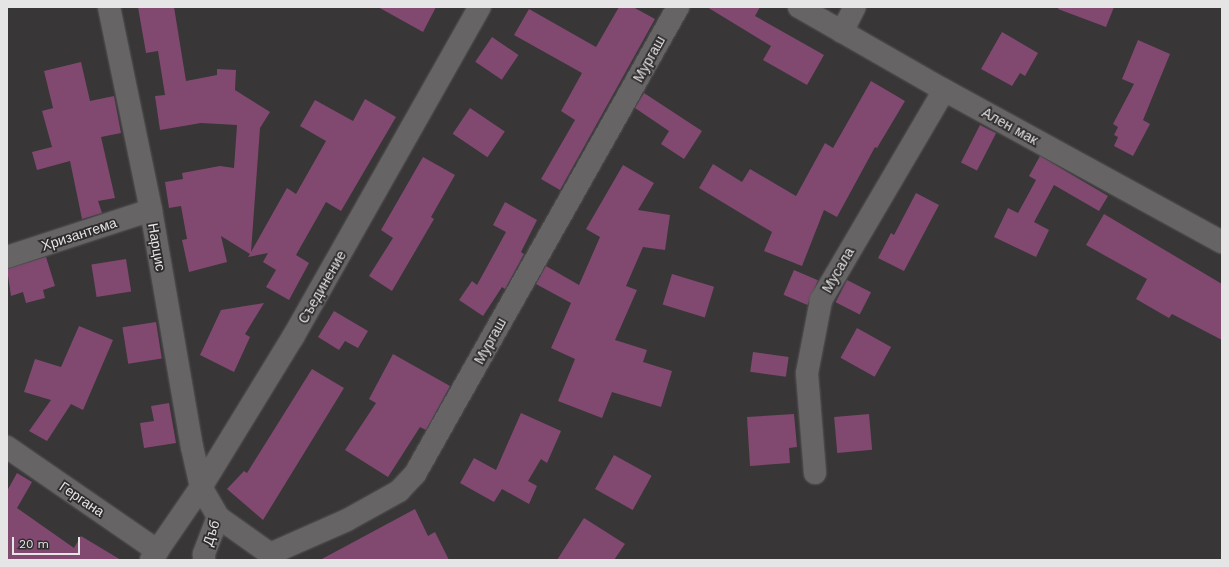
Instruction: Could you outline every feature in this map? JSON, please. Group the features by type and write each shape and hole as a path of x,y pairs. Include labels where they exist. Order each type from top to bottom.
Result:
{"street":[{"name":"Нарцис","path":"109,7 151,210 201,487"},
{"name":"Съединение","path":"154,555 201,487 293,337 480,7"},
{"name":"Мургаш","path":"218,517 270,554 347,520 400,491 419,467 678,7"},
{"name":"Ален мак","path":"799,7 944,90 1222,242"},
{"path":"842,32 855,7"},
{"name":"Мусала","path":"815,473 807,373 821,300 944,90"},
{"name":"Хризантема","path":"7,257 151,210"},
{"name":"Гергана","path":"7,447 154,555"},
{"name":"Дъб","path":"201,487 218,517 204,554 204,560"}],"building":[{"path":"138,7 174,7 186,81 217,75 217,69 236,70 235,90 270,112 260,128 251,252 287,188 296,194 326,141 300,126 315,100 353,121 365,99 396,117 341,211 326,202 296,255 309,263 289,300 266,287 276,270 263,262 268,253 248,257 250,254 221,236 227,262 189,272 182,240 187,239 181,206 169,208 165,182 183,179 182,173 220,166 234,168 237,125 201,123 160,130 155,96 165,95 158,51 146,53"},
{"path":"378,7 436,7 423,32"},
{"path":"619,7 633,7 655,19 560,190 541,179 575,120 561,111 582,73 514,35 529,9 596,47"},
{"path":"707,7 760,7 755,16 824,55 807,85 763,60 771,46"},
{"path":"1059,7 1114,7 1106,27 1058,9"},
{"path":"1002,32 1038,53 1025,76 1020,73 1012,86 981,69"},
{"path":"492,37 519,55 502,80 475,62"},
{"path":"1138,40 1170,54 1143,120 1150,124 1133,156 1114,146 1118,137 1114,135 1118,127 1113,124 1134,84 1122,79"},
{"path":"81,62 90,101 114,96 121,133 101,137 115,198 98,201 102,213 82,219 70,161 37,170 32,152 52,147 42,111 53,108 44,71"},
{"path":"871,81 905,101 877,148 875,147 837,217 824,210 802,266 764,251 772,232 699,188 713,164 742,182 750,169 796,196 825,143 833,148"},
{"path":"644,93 702,131 684,159 661,144 669,131 635,108"},
{"path":"470,108 505,131 487,157 453,134"},
{"path":"980,125 996,133 977,171 961,162"},
{"path":"1040,156 1108,196 1099,211 1054,185 1034,222 1049,230 1036,257 994,237 1008,208 1018,213 1036,180 1029,176"},
{"path":"423,157 455,175 431,217 434,219 392,291 369,276 393,238 381,230"},
{"path":"623,165 654,183 638,210 670,215 665,250 643,247 626,286 637,290 615,340 647,350 643,362 672,371 661,407 612,392 602,418 558,401 575,359 551,348 571,303 536,284 546,266 579,285 600,237 586,229"},
{"path":"916,193 939,205 904,271 878,258 891,233 894,235"},
{"path":"505,202 537,220 521,252 524,254 505,289 502,287 483,316 459,300 472,281 477,285 506,232 493,225"},
{"path":"1104,214 1222,284 1222,340 1172,314 1169,318 1136,299 1147,279 1086,245"},
{"path":"46,257 55,286 43,290 45,298 26,303 23,292 11,296 7,269"},
{"path":"126,259 131,292 97,297 91,264"},
{"path":"794,270 818,280 807,305 783,295"},
{"path":"672,274 714,287 705,317 663,305"},
{"path":"847,280 871,292 860,315 836,302"},
{"path":"264,303 245,334 250,337 234,372 200,355 221,310"},
{"path":"334,311 368,331 358,348 345,341 339,350 318,337"},
{"path":"156,322 162,359 128,364 122,327"},
{"path":"79,326 113,340 83,410 71,404 47,441 29,431 51,400 24,392 35,359 61,367"},
{"path":"857,328 891,347 875,377 841,358"},
{"path":"753,352 789,357 786,377 750,372"},
{"path":"393,354 450,386 426,430 420,427 388,477 345,450 376,403 369,399"},
{"path":"312,369 344,388 263,520 227,489 244,471 247,473"},
{"path":"169,403 176,443 144,448 140,423 154,421 151,406"},
{"path":"521,413 561,431 547,463 541,459 528,481 537,486 529,504 502,489 494,502 460,483 474,458 496,470"},
{"path":"794,414 797,447 789,448 790,463 750,466 747,417"},
{"path":"869,414 872,450 837,453 834,417"},
{"path":"614,455 652,476 633,510 595,489"},
{"path":"17,473 32,482 17,508 74,548 81,536 121,560 7,560 7,491"},
{"path":"415,509 428,536 435,532 449,560 320,560"},
{"path":"584,518 625,544 614,560 557,560"}]}
